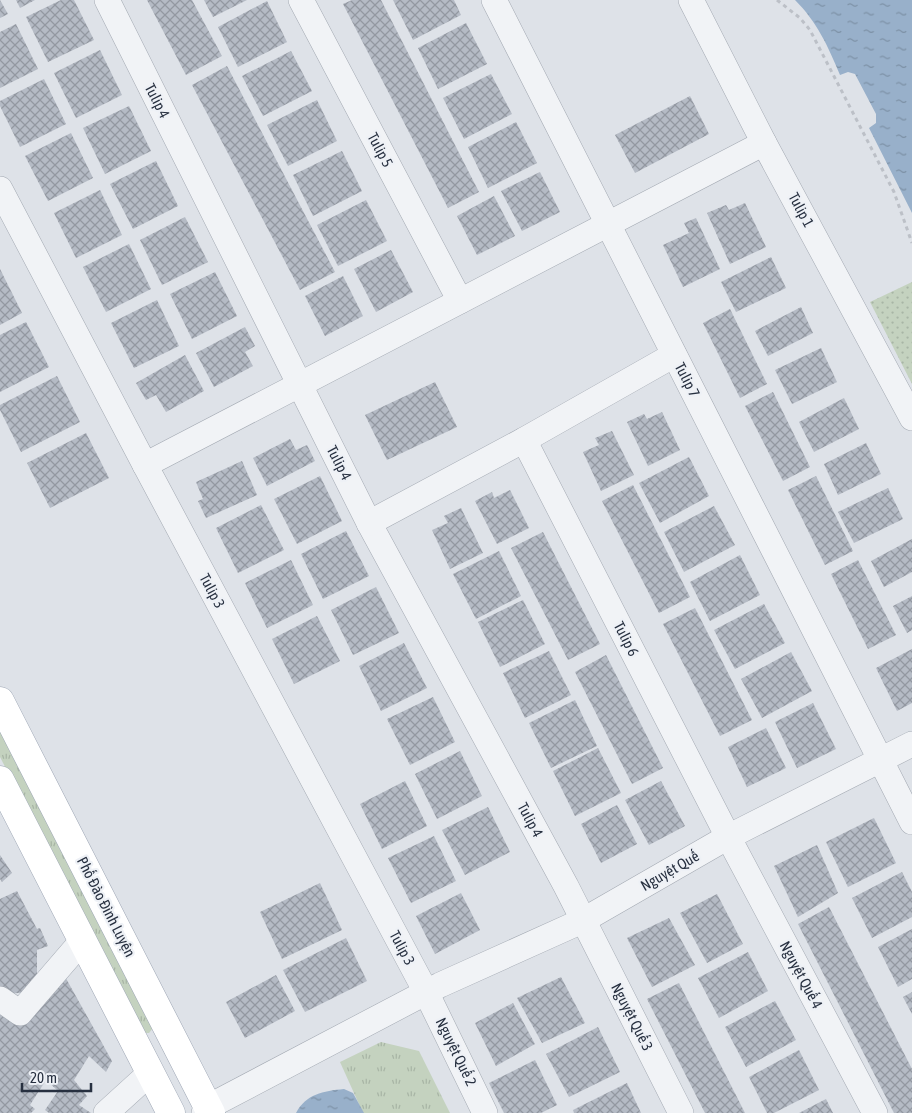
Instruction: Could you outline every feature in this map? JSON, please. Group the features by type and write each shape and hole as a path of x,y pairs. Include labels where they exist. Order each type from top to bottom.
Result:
{"main road":[{"name":"Phố Đào Đình Luyện","path":"0,701 208,1111"},
{"path":"0,780 171,1113"}],"street":[{"name":"Tulip 4","path":"106,0 369,523 566,886 582,921"},
{"name":"Tulip 5","path":"301,0 460,301"},
{"name":"Tulip 7","path":"494,0 912,822"},
{"name":"Tulip 1","path":"691,0 764,143 912,418"},
{"path":"144,465 764,143"},
{"name":"Tulip 3","path":"0,189 144,465 426,992"},
{"path":"369,523 524,440 674,354"},
{"name":"Tulip 6","path":"524,440 728,837"},
{"name":"Nguyệt Quế","path":"208,1111 426,992 582,921 728,837 912,744"},
{"name":"Nguyệt Quế 4","path":"728,837 875,1113"},
{"name":"Nguyệt Quế 3","path":"582,921 681,1113"},
{"path":"0,999 20,1013 82,941"},
{"name":"Nguyệt Quế 2","path":"426,992 485,1113"},
{"path":"106,1113 150,1073"}],"path":[{"path":"777,0 800,18 810,30 894,192 912,243"}],"green space":[{"path":"912,282 912,384 870,302"},
{"path":"0,724 153,1028 149,1033 144,1033 140,1029 0,757"},
{"path":"381,1042 419,1051 450,1113 363,1113 340,1062"}],"water":[{"path":"795,0 912,0 912,213 869,128 876,123 876,114 855,74 848,72 840,75 821,35 810,17"},
{"path":"344,1089 353,1093 364,1113 296,1113 305,1102 316,1095"}],"building":[{"path":"0,0 8,14 0,18"},
{"path":"16,0 35,0 20,8"},
{"path":"61,0 74,0 94,40 48,62 26,17"},
{"path":"147,0 192,0 222,56 186,75"},
{"path":"204,0 247,0 213,17"},
{"path":"352,0 381,0 479,192 448,208 343,4"},
{"path":"393,0 454,0 461,15 413,40"},
{"path":"267,1 287,42 238,67 218,27"},
{"path":"466,23 487,64 438,89 418,48"},
{"path":"16,24 38,69 0,88 0,32"},
{"path":"100,50 122,95 76,118 54,73"},
{"path":"291,51 312,91 263,116 242,76"},
{"path":"227,66 335,272 300,290 192,85"},
{"path":"491,74 512,114 464,139 443,98"},
{"path":"44,79 66,124 20,147 0,106 0,101"},
{"path":"690,96 709,134 635,173 615,135"},
{"path":"317,100 337,141 288,166 267,125"},
{"path":"129,106 151,151 105,174 83,128"},
{"path":"516,122 537,163 488,188 468,147"},
{"path":"71,133 93,178 48,201 25,156"},
{"path":"342,151 362,191 313,216 293,175"},
{"path":"156,161 178,206 133,229 110,184"},
{"path":"540,172 560,212 522,231 501,191"},
{"path":"100,190 122,235 76,258 54,213"},
{"path":"494,196 515,236 477,255 457,216"},
{"path":"366,200 387,241 338,266 317,225"},
{"path":"745,203 766,247 730,264 707,213 726,205 729,210"},
{"path":"185,217 208,262 162,285 140,240"},
{"path":"696,218 720,269 683,287 663,245 689,233 684,223"},
{"path":"129,244 151,289 106,312 83,267"},
{"path":"391,250 413,292 376,312 354,269"},
{"path":"771,257 786,288 736,312 721,282"},
{"path":"0,269 22,313 0,325"},
{"path":"215,272 237,316 192,339 170,294"},
{"path":"343,276 363,316 325,336 305,296"},
{"path":"157,300 179,346 134,368 111,323"},
{"path":"801,307 813,333 768,356 755,331"},
{"path":"730,309 767,384 740,398 703,323"},
{"path":"26,322 49,367 0,392 0,335"},
{"path":"245,327 255,346 245,352 253,366 214,387 196,353"},
{"path":"821,348 837,382 792,404 775,370"},
{"path":"185,355 204,391 166,412 156,395 146,400 136,383"},
{"path":"57,376 80,422 21,452 0,410 0,405"},
{"path":"435,382 457,427 387,460 365,415"},
{"path":"773,392 810,467 783,481 745,406"},
{"path":"844,398 859,429 814,452 799,422"},
{"path":"662,412 680,450 648,466 627,422 644,414 647,419"},
{"path":"612,431 634,475 601,491 583,452 599,445 595,438"},
{"path":"86,433 109,478 50,508 27,463"},
{"path":"290,439 296,450 307,445 315,461 267,486 253,458"},
{"path":"866,443 881,474 838,495 824,464"},
{"path":"689,457 709,496 660,523 639,483"},
{"path":"242,461 257,495 206,518 198,501 203,499 196,482"},
{"path":"320,476 342,521 297,544 274,499"},
{"path":"816,476 853,551 825,565 788,490"},
{"path":"633,485 690,597 659,613 602,501"},
{"path":"888,488 903,519 854,543 838,512"},
{"path":"510,490 529,528 497,544 475,501 492,492 494,498"},
{"path":"261,505 284,550 238,573 216,528"},
{"path":"714,506 735,545 684,572 664,532"},
{"path":"461,508 483,553 450,569 432,530 448,523 444,516"},
{"path":"346,531 369,576 323,599 301,554"},
{"path":"543,532 600,644 568,660 511,548"},
{"path":"912,539 912,572 884,587 871,561"},
{"path":"499,551 521,596 476,619 453,574"},
{"path":"740,555 760,595 710,621 690,582"},
{"path":"291,560 313,605 267,628 245,583"},
{"path":"858,560 896,635 868,649 831,574"},
{"path":"376,587 399,633 353,655 331,610"},
{"path":"912,596 912,630 907,633 893,606"},
{"path":"523,600 545,644 500,667 478,622"},
{"path":"764,604 785,643 735,669 714,630"},
{"path":"695,608 752,720 720,736 663,624"},
{"path":"317,616 340,661 294,684 272,639"},
{"path":"404,643 427,688 381,711 359,666"},
{"path":"912,649 912,703 897,711 876,668"},
{"path":"549,651 571,695 525,718 503,673"},
{"path":"791,652 812,691 762,718 741,679"},
{"path":"606,655 663,768 632,784 575,672"},
{"path":"433,697 455,742 410,765 387,719"},
{"path":"575,700 597,746 551,768 529,723"},
{"path":"813,703 836,749 797,768 775,722"},
{"path":"766,728 786,768 747,787 728,747"},
{"path":"598,748 621,793 575,816 553,771"},
{"path":"460,751 482,796 437,819 415,774"},
{"path":"405,781 427,826 382,849 360,804"},
{"path":"661,781 685,826 649,845 625,800"},
{"path":"617,805 637,844 601,863 581,824"},
{"path":"488,807 510,852 465,875 442,830"},
{"path":"874,818 896,863 848,887 826,842"},
{"path":"434,836 456,881 411,903 388,858"},
{"path":"817,845 838,893 798,917 774,866"},
{"path":"0,855 12,873 2,882 0,879"},
{"path":"902,872 912,892 912,917 872,938 852,898"},
{"path":"320,883 342,930 282,959 260,912"},
{"path":"17,891 37,929 40,928 48,946 37,950 37,992 0,994 0,899"},
{"path":"461,893 480,930 435,954 416,916"},
{"path":"717,894 743,944 707,963 680,913"},
{"path":"829,907 912,1069 912,1113 894,1113 798,924"},
{"path":"669,918 695,965 652,987 627,938"},
{"path":"912,929 912,979 898,987 878,947"},
{"path":"346,938 367,981 305,1012 283,970"},
{"path":"748,952 768,991 719,1018 698,978"},
{"path":"63,973 112,1061 106,1072 89,1056 74,1080 87,1096 79,1105 91,1113 49,1113 45,1110 58,1091 46,1080 30,1105 35,1109 31,1113 0,1113 0,1008"},
{"path":"276,975 295,1011 245,1038 226,1002"},
{"path":"561,977 585,1023 542,1043 517,998"},
{"path":"679,983 745,1113 705,1113 647,999"},
{"path":"912,992 912,1014 903,997"},
{"path":"775,1001 796,1040 746,1067 725,1027"},
{"path":"513,1003 535,1044 496,1066 475,1023"},
{"path":"598,1027 620,1072 569,1097 546,1054"},
{"path":"799,1050 819,1090 774,1113 767,1113 749,1077"},
{"path":"535,1060 557,1105 541,1113 504,1113 489,1083"},
{"path":"627,1083 641,1113 574,1113 573,1110"},
{"path":"826,1099 833,1113 799,1113"}]}
